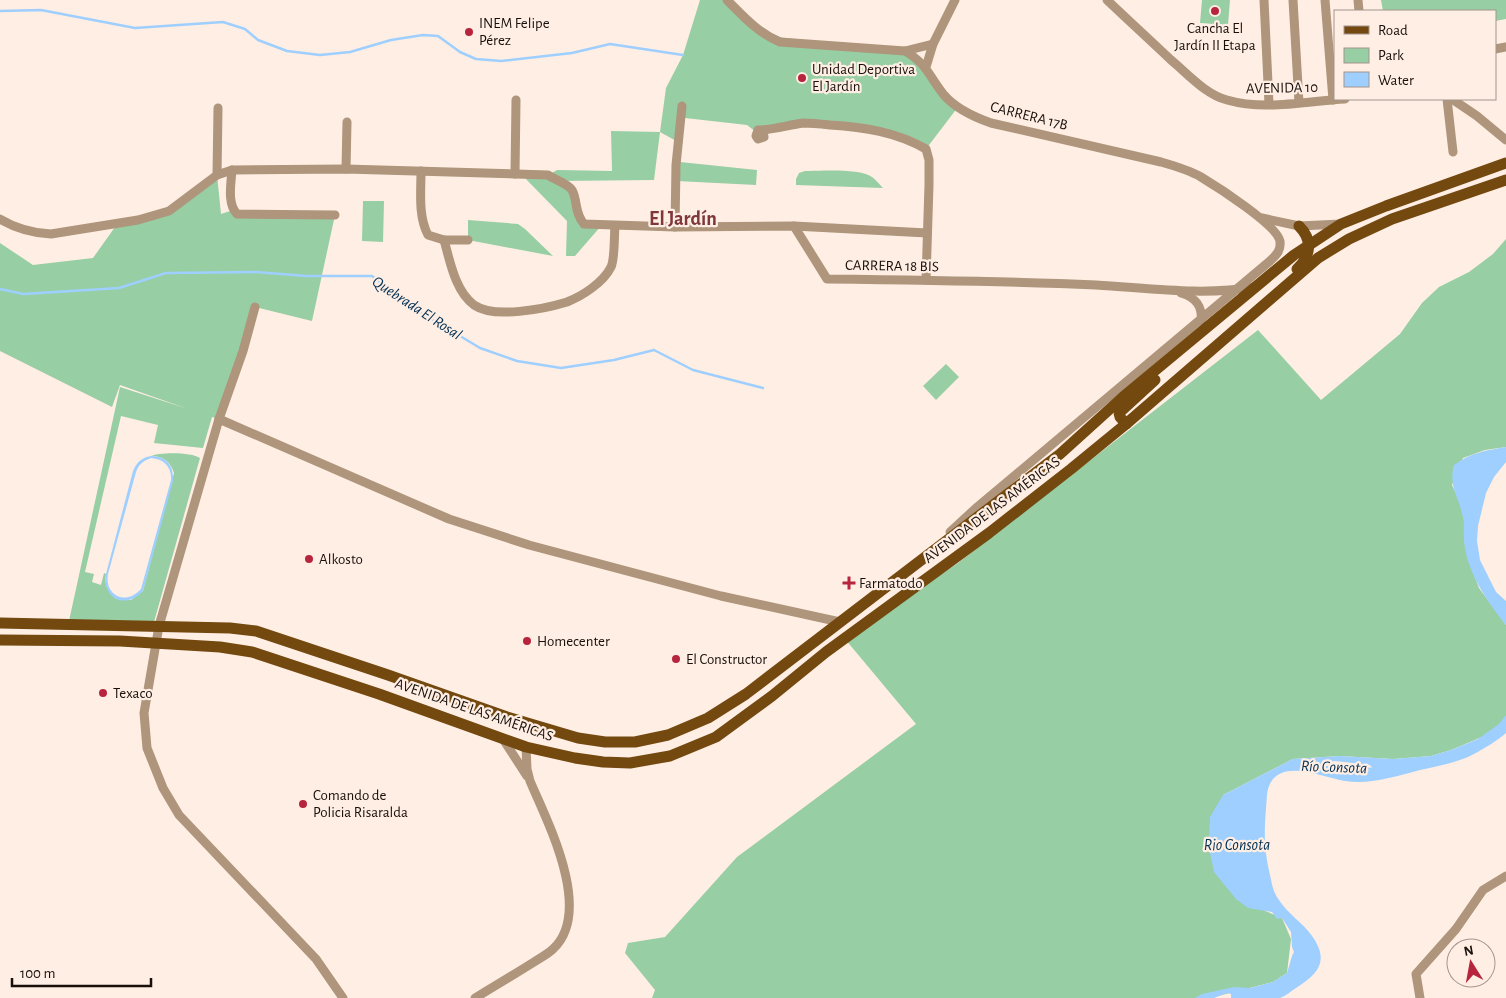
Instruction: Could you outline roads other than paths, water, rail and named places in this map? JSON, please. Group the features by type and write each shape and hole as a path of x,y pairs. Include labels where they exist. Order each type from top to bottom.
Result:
{"main road":[{"name":"AVENIDA DE LAS AMÉRICAS","path":"0,623 230,628 256,631 507,717 578,738 605,742 635,742 668,735 708,718 746,694 930,554 1060,454 1123,397 1294,255 1341,224 1506,163"},
{"name":"AVENIDA DE LAS AMÉRICAS","path":"0,640 120,641 220,647 252,652 379,694 526,747 603,762 630,763 670,756 716,737 772,696 826,652 989,533 1071,470 1318,258 1349,239 1392,219 1506,180"},
{"path":"1268,302 1275,289 1303,264 1308,255 1306,236 1299,226"},
{"path":"1126,424 1120,417 1119,413 1122,409 1173,364 1198,335"},
{"path":"826,652 844,631 844,626 840,622"}],"street":[{"path":"727,0 756,29 780,42 905,51 933,44"},
{"path":"926,67 933,44 954,0"},
{"name":"AVENIDA 10","path":"1107,0 1204,88 1225,100 1247,104 1333,100"},
{"path":"1264,0 1269,104"},
{"path":"1293,0 1299,103"},
{"path":"1325,0 1333,100"},
{"name":"CARRERA 17B","path":"905,51 917,58 926,67 944,96 958,108 974,117 991,123 1162,162 1200,177 1260,217 1278,234 1280,251 1236,290"},
{"path":"515,174 516,100"},
{"path":"1447,100 1452,152"},
{"path":"1457,100 1506,140"},
{"path":"675,227 676,165 682,106"},
{"path":"217,175 218,108"},
{"path":"346,169 347,122"},
{"path":"763,131 806,123 849,126 878,130 926,148 929,160 926,280"},
{"path":"0,219 38,233 51,234 138,220 169,211 217,175 232,170 346,169 548,175 567,185 572,191 578,218 584,224 675,227 794,226 927,232"},
{"path":"232,170 231,204 237,214 335,215"},
{"path":"421,171 422,216 428,235 444,240 468,240"},
{"name":"CARRERA 17B","path":"1260,217 1299,226 1341,224"},
{"path":"444,240 458,284 473,304 488,311 510,312 568,301 600,282 612,266 615,226"},
{"name":"CARRERA 18 BIS","path":"794,226 827,279 1098,285 1174,291 1236,290 1255,287"},
{"path":"930,554 975,509 1236,290"},
{"name":"CARRERA 18 BIS","path":"1174,291 1185,294 1195,300 1201,309 1202,318"},
{"path":"255,307 243,351 219,419 159,626 144,713 147,748 163,788 179,815 316,960 343,998"},
{"path":"1198,335 1202,318"},
{"path":"219,419 449,520 529,545 721,596 840,622"},
{"path":"503,739 530,780"},
{"path":"475,998 553,949 563,935 569,915 567,876 561,854 530,780 527,769 526,747"},
{"path":"1420,998 1416,974 1456,930 1483,890 1506,876"}],"water":[{"path":"1506,447 1506,462 1494,477 1486,493 1478,526 1477,541 1480,560 1496,592 1506,601 1506,625 1485,596 1469,563 1464,540 1463,517 1453,485 1452,472 1454,465 1466,458 1492,449"},
{"path":"156,456 168,462 172,470 173,481 143,591 136,597 123,601 111,595 106,583 106,574 133,471 140,461","holes":["151,458 166,464 170,471 171,480 141,589 135,594 123,598 117,596 109,588 108,574 136,472 138,467"]},
{"name":"Rio Consota","path":"1506,715 1506,733 1468,757 1393,777 1374,781 1354,782 1295,771 1277,775 1268,788 1265,817 1266,849 1271,882 1275,894 1283,905 1312,936 1320,953 1321,960 1319,966 1304,983 1280,998 1231,998 1231,994 1227,993 1214,998 1195,998 1202,994 1234,987 1250,988 1273,982 1287,973 1294,952 1291,932 1282,918 1277,919 1272,912 1248,908 1236,899 1214,872 1209,848 1210,817 1223,795 1293,759 1340,756 1393,759 1431,756 1478,739 1499,724","holes":["1335,761 1370,765 1373,769 1354,773 1333,772 1322,768 1329,762"]}],"waterway":[{"path":"0,11 41,10 135,28 223,22 245,29 258,40 287,51 320,55 350,52 391,40 423,35 438,36 460,52 476,59 501,61 572,53 610,44 683,55"},
{"name":"Quebrada El Rosal","path":"0,289 23,294 119,288 166,273 256,272 306,276 372,276 410,306 480,348 517,361 561,368 614,360 654,350 693,370 763,388"},
{"name":"Río Consota","path":"1318,767 1375,769"}],"place":[{"name":"Cancha El Jardín II Etapa","path":"1215,11"},
{"name":"INEM Felipe Pérez","path":"469,32"},
{"name":"Unidad Deportiva El Jardín","path":"802,78"},
{"name":"Alkosto","path":"309,559"},
{"name":"Farmatodo","path":"849,583"},
{"name":"Homecenter","path":"527,641"},
{"name":"El Constructor","path":"676,659"},
{"name":"Texaco","path":"103,693"},
{"name":"Comando de Policia Risaralda","path":"303,804"}],"district":[{"name":"El Jardín","path":"683,219"}]}
